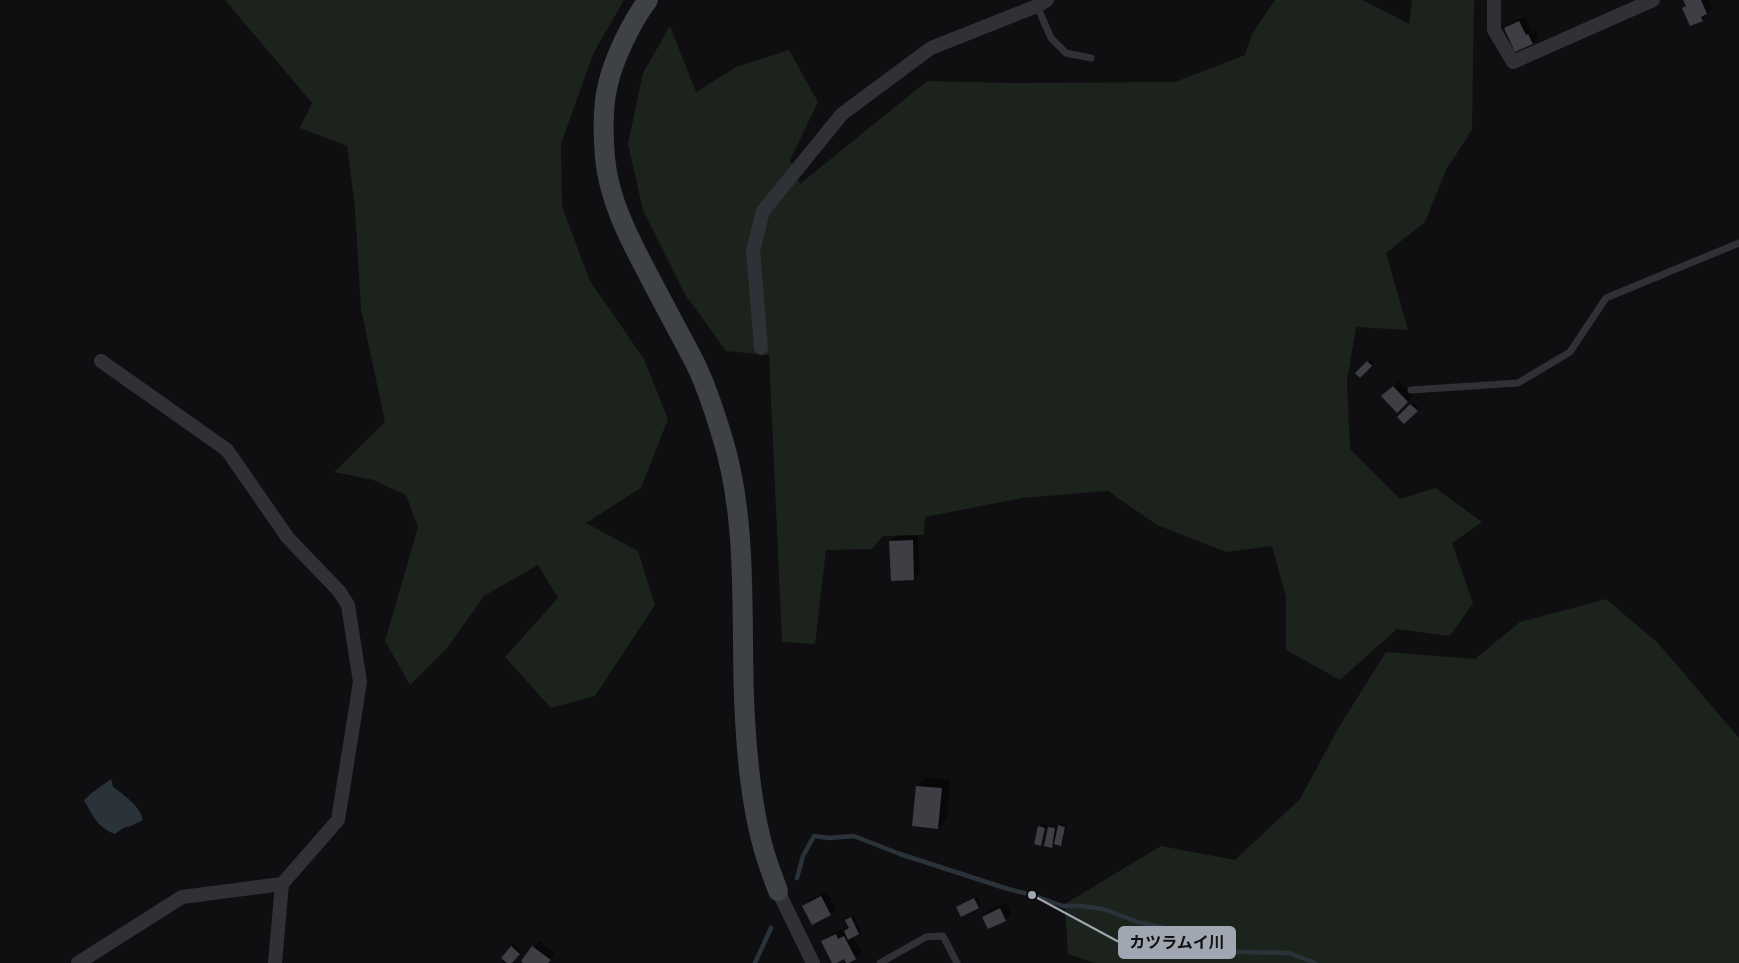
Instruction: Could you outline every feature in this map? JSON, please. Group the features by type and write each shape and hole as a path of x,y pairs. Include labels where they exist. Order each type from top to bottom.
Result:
{"street":[{"path":"648,0 636,17 608,83 604,116 605,161 614,197 627,234 696,366 722,435 732,476 739,540 743,599 744,699 753,802 763,847 778,891 813,963"},
{"path":"1494,0 1494,30 1513,62 1653,0"},
{"path":"761,348 753,251 763,211 842,114 931,48 1042,3"},
{"path":"102,360 227,450 288,538 339,590 348,605 360,682 338,820 282,884 275,963"},
{"path":"78,963 182,897 282,884"}],"lane":[{"path":"1042,3 1051,38 1066,53 1091,58"},
{"path":"1411,390 1518,383 1570,352 1606,298 1739,244"},
{"path":"880,963 926,937 943,936 957,963"}],"shaded area":[{"path":"225,0 624,0 593,54 561,144 562,207 590,281 644,359 668,419 641,488 586,523 638,551 655,605 595,696 551,708 505,657 558,598 538,565 484,596 448,647 410,685 385,641 418,527 406,495 373,480 334,472 385,422 361,309 355,208 347,146 300,128 312,103"},
{"path":"1275,0 1363,0 1409,24 1412,0 1474,0 1472,130 1446,170 1425,222 1386,253 1408,330 1356,327 1347,381 1350,449 1400,499 1435,488 1482,522 1452,543 1473,603 1450,636 1397,629 1340,680 1286,650 1286,597 1272,546 1226,552 1157,525 1108,491 1022,498 925,517 924,535 883,536 872,549 826,550 815,644 782,642 769,355 726,351 684,293 643,210 628,144 643,73 670,26 696,92 736,67 789,50 818,102 790,160 800,184 927,81 1010,83 1175,82 1245,55 1252,34"},
{"path":"1606,599 1657,642 1739,738 1739,963 1095,963 1068,954 1065,904 1161,846 1235,860 1300,799 1339,727 1386,652 1475,659 1520,622"},
{"path":"111,779 113,787 127,797 139,810 143,820 123,828 115,834 100,824 84,800"}],"building":[{"path":"1683,0 1701,0 1707,14 1701,17 1703,21 1690,26 1682,8 1686,6"},
{"path":"1519,21 1533,44 1515,52 1504,28"},
{"path":"1367,361 1372,366 1360,378 1355,373"},
{"path":"1393,386 1408,402 1397,413 1381,396"},
{"path":"1410,404 1418,411 1404,424 1397,417"},
{"path":"913,540 914,580 891,581 889,541"},
{"path":"916,786 942,788 938,829 912,826"},
{"path":"1058,825 1065,827 1061,846 1054,844"},
{"path":"1038,826 1045,828 1041,846 1034,844"},
{"path":"1048,827 1055,828 1052,848 1044,846"},
{"path":"821,896 831,915 812,925 802,906"},
{"path":"974,898 979,908 961,917 956,907"},
{"path":"1000,908 1006,921 988,929 982,917"},
{"path":"851,917 859,934 848,940 844,931 849,928 845,920"},
{"path":"836,934 838,939 844,936 856,959 849,963 846,963 844,959 837,963 832,963 821,941"},
{"path":"511,946 520,954 512,963 507,963 501,958"},
{"path":"532,946 551,960 548,963 523,963 521,961"}],"waterway":[{"path":"797,878 803,856 814,836 829,838 854,836 900,854 1008,889 1063,906 1103,909 1138,922 1164,928 1211,947 1239,952 1289,953 1315,963"},
{"path":"755,963 771,928"}],"place":[{"name":"カツラムイ川","path":"1032,895"}]}
